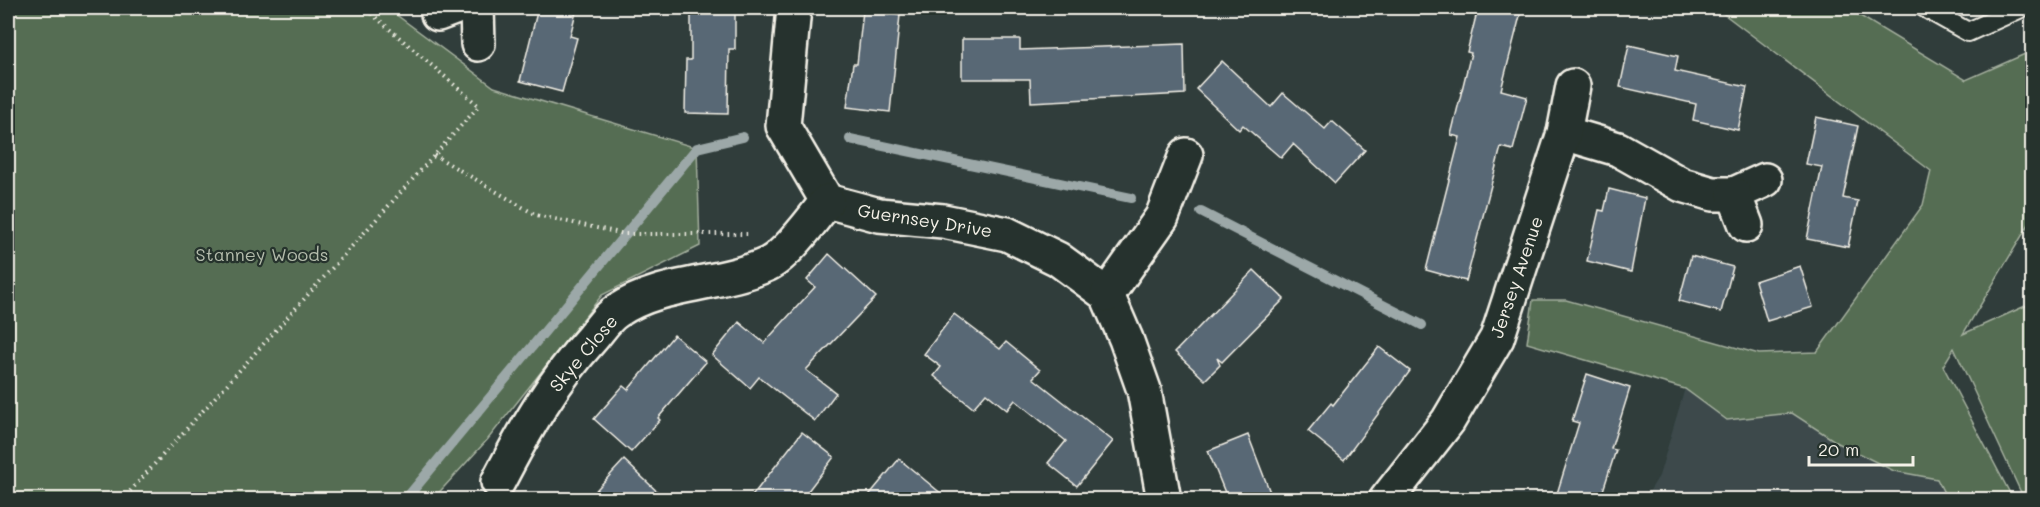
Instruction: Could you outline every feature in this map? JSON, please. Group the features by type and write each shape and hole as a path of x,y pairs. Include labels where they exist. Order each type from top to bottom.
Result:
{"street":[{"path":"477,8 478,44"},
{"path":"794,8 783,126 827,201"},
{"name":"Jersey Avenue","path":"1386,500 1448,421 1497,338 1564,133 1573,86"},
{"path":"1564,133 1618,149 1682,185 1713,194 1734,194 1765,180"},
{"path":"1164,500 1144,390 1107,295 1162,217 1186,155"},
{"path":"1734,194 1746,225"},
{"name":"Skye Close","path":"498,482 530,420 566,366 616,312 653,294 732,276 770,263 803,232 827,201"},
{"name":"Guernsey Drive","path":"827,201 879,215 943,221 1007,234 1058,259 1107,295"}],"lane":[{"path":"1925,8 1968,32 2021,8"}],"path":[{"path":"122,500 479,106 365,8"},
{"path":"434,155 536,215 625,234 803,232"}],"shaded area":[{"path":"1696,351 1979,500 1644,500 1659,476"}],"green space":[{"name":"Stanney Woods","path":"8,8 387,8 494,87 697,148 700,246 602,295 488,439 433,499 8,499"},
{"path":"1716,8 1847,8 1966,80 2032,51 2032,219 1963,334 2032,303 2032,499 2024,499 1954,348 1943,366 2013,499 1947,499 1937,479 1894,471 1838,443 1792,413 1727,420 1685,389 1527,343 1533,300 1566,300 1759,354 1817,352 1923,205 1931,171"}],"building":[{"path":"538,8 577,8 570,36 577,38 562,92 520,81"},
{"path":"691,8 735,8 735,49 729,49 728,114 685,113 686,60 691,60"},
{"path":"1478,8 1522,8 1501,90 1527,97 1513,150 1501,147 1466,281 1426,270 1460,137 1451,135 1471,53 1467,52"},
{"path":"863,11 900,15 890,112 847,107 853,64 857,64"},
{"path":"962,39 1020,39 1020,50 1184,44 1185,94 1031,102 1030,79 962,79"},
{"path":"1629,45 1678,56 1675,71 1747,87 1738,130 1693,120 1696,104 1620,87"},
{"path":"1222,61 1271,107 1283,93 1325,129 1332,121 1365,150 1335,183 1293,144 1281,158 1243,125 1239,130 1196,89"},
{"path":"1816,117 1858,126 1843,198 1858,201 1848,247 1807,239 1822,167 1806,164"},
{"path":"1609,189 1645,198 1631,272 1587,261 1599,210 1604,211"},
{"path":"829,254 876,297 806,370 836,393 815,421 759,377 750,388 712,355 739,322 764,343 815,287 807,280"},
{"path":"1691,256 1733,267 1721,312 1679,301"},
{"path":"1800,266 1813,307 1767,321 1755,281"},
{"path":"1254,270 1284,299 1222,362 1217,358 1220,365 1205,380 1175,352"},
{"path":"954,314 1000,349 1006,342 1040,370 1033,378 1113,441 1077,486 1048,463 1066,441 1015,400 1007,410 986,393 973,408 934,376 941,367 924,354"},
{"path":"674,335 706,362 631,452 594,419 623,386 628,390"},
{"path":"1379,347 1410,371 1344,460 1308,431 1331,403 1333,405"},
{"path":"1587,374 1630,388 1611,449 1616,450 1600,500 1555,500 1579,423 1572,421"},
{"path":"802,432 834,457 801,500 749,500"},
{"path":"1248,435 1273,500 1228,500 1208,451"},
{"path":"899,459 920,476 949,500 865,500"},
{"path":"624,460 666,500 587,500"}],"waterway":[{"path":"405,500 697,148 743,137"},
{"path":"850,139 1131,198"},
{"path":"1201,212 1422,325"}]}
